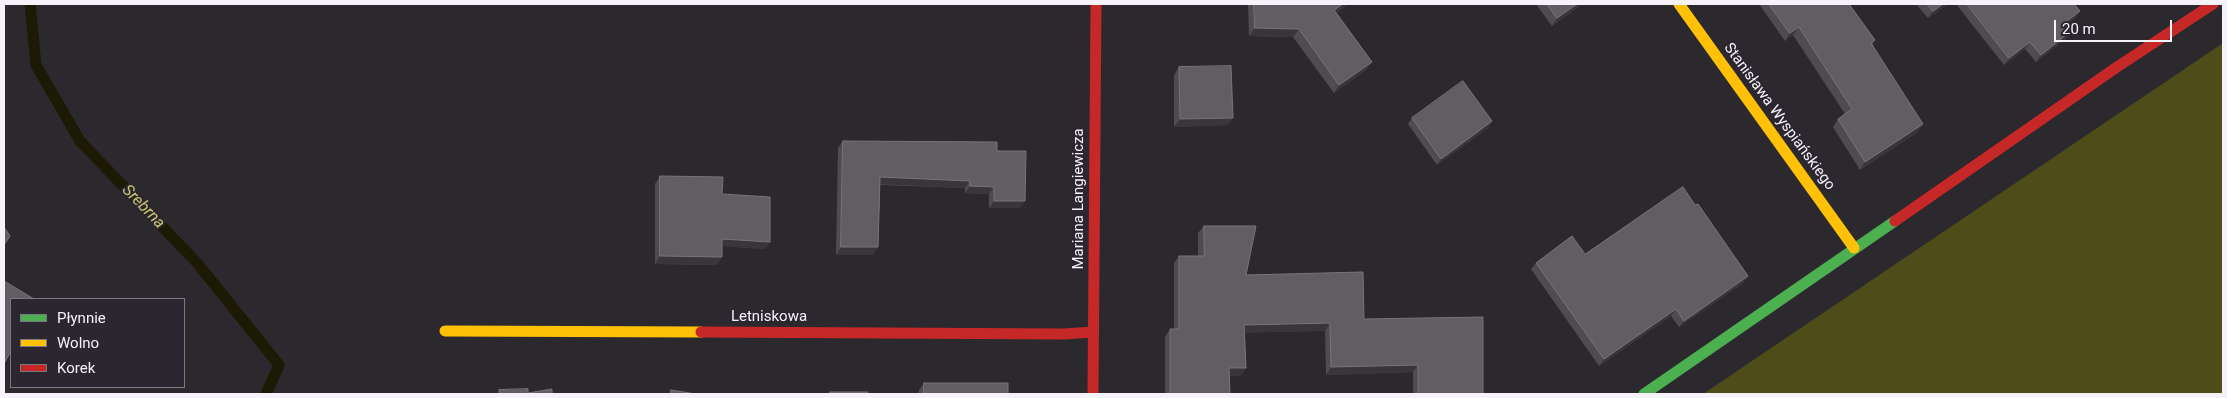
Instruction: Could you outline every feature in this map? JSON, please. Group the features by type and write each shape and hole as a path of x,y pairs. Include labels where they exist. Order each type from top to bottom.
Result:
{"street":[{"name":"Mariana Langiewicza","path":"1093,394 1096,4"},
{"name":"Stanisława Wyspiańskiego","path":"1679,4 1854,248"},
{"path":"1644,394 1854,248 2213,4"},
{"name":"Letniskowa","path":"445,330 1044,334 1093,332"}],"shaded area":[{"path":"2223,43 2223,394 1703,394"}],"building":[{"path":"1254,4 1343,4 1334,10 1372,62 1339,85 1299,29 1255,28"},
{"path":"1547,4 1577,4 1557,18"},
{"path":"1769,4 1849,4 1875,40 1871,43 1923,124 1865,162 1838,119 1852,109 1799,27 1790,33"},
{"path":"1927,4 1943,4 1933,11"},
{"path":"1967,4 2074,4 2080,11 2066,22 2072,30 2041,55 2030,42 2009,58"},
{"path":"1231,66 1233,118 1180,119 1179,67"},
{"path":"1463,81 1492,121 1441,159 1412,118"},
{"path":"843,141 997,142 997,151 1026,151 1025,201 994,201 994,187 970,186 970,181 880,177 878,247 841,247"},
{"path":"660,176 723,177 722,194 770,197 770,242 722,239 722,257 660,256"},
{"path":"1683,187 1695,205 1698,204 1748,276 1684,321 1676,309 1604,359 1536,263 1572,236 1585,254"},
{"path":"1204,226 1256,226 1246,275 1363,272 1364,319 1483,317 1483,394 1418,394 1418,365 1331,367 1330,323 1244,325 1246,368 1229,368 1230,394 1170,394 1170,329 1179,329 1179,256 1204,256"},
{"path":"4,227 10,236 4,245"},
{"path":"4,281 32,298 10,298 10,353 4,361"},
{"path":"924,383 1008,383 1008,394 924,394"},
{"path":"528,389 528,393 552,389 552,394 499,394 499,390"},
{"path":"671,390 696,394 671,394"},
{"path":"830,392 868,392 867,394 830,394"}],"waterway":[{"name":"Srebrna","path":"30,4 36,65 80,141 198,264 279,365 266,394"}],"traffic: fast":[{"path":"1644,394 1895,221"}],"traffic: slow":[{"path":"1679,4 1854,248"},
{"path":"445,331 701,332"}],"traffic: jam":[{"path":"1093,394 1096,4"},
{"path":"1895,221 2117,67 2213,4"},
{"path":"701,332 1064,334 1093,332"}]}
